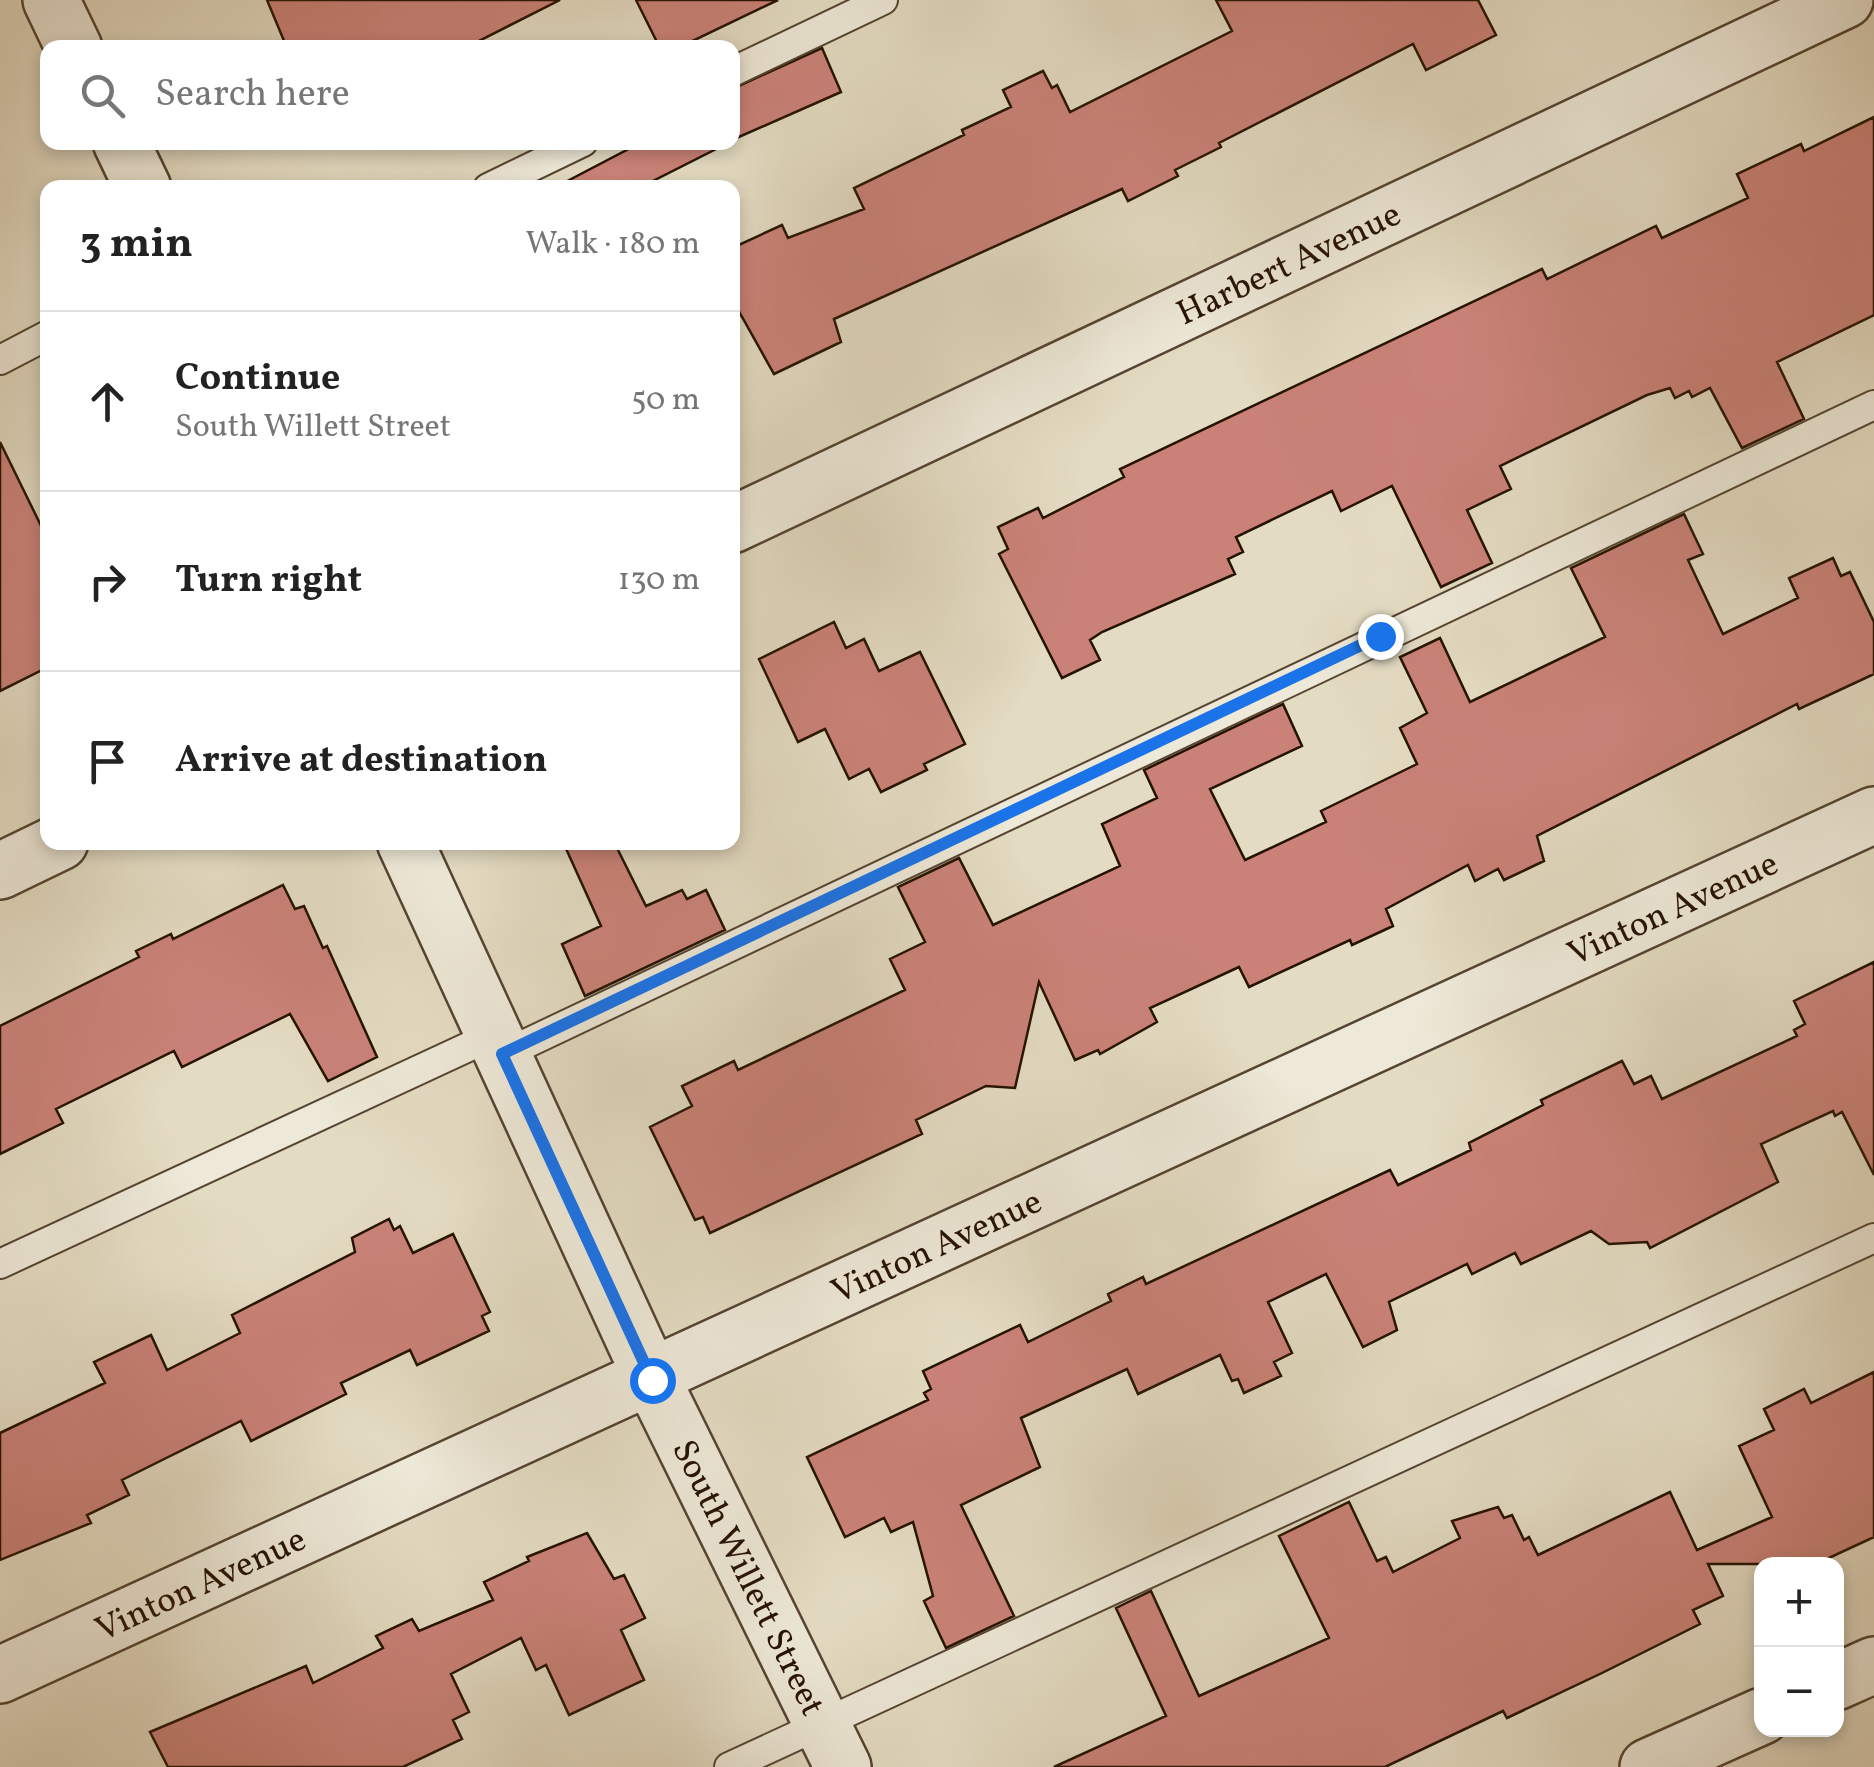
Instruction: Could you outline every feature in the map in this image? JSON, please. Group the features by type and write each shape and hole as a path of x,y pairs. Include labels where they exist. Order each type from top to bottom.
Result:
{"street":[{"path":"50,0 70,40"},
{"name":"Harbert Avenue","path":"740,521 1845,0"},
{"path":"125,150 140,180"},
{"name":"Vinton Avenue","path":"0,1675 652,1380 1874,815"},
{"path":"0,871 43,850"},
{"name":"South Willett Street","path":"409,850 652,1380 834,1746"},
{"path":"1844,1678 1874,1665"},
{"path":"1648,1767 1754,1720"}],"lane":[{"path":"740,68 883,0"},
{"path":"505,180 566,150"},
{"path":"0,360 40,340"},
{"path":"0,1264 498,1045 1874,405"},
{"path":"729,1767 834,1746 1874,1238"}],"building":[{"path":"267,0 560,0 481,40 284,40"},
{"path":"636,0 778,0 695,40 656,40"},
{"path":"1216,0 1478,0 1496,35 1426,70 1413,44 1219,143 1221,147 1175,170 1178,176 1128,201 1122,189 834,319 841,342 774,374 740,313 740,244 782,225 788,238 864,209 854,188 964,135 962,130 1011,107 1003,90 1043,71 1052,88 1057,85 1070,112 1232,31"},
{"path":"822,48 841,92 740,136 740,85"},
{"path":"1874,117 1874,315 1777,362 1804,419 1742,448 1710,388 1692,397 1689,391 1675,398 1670,388 1647,395 1500,466 1511,489 1467,510 1492,563 1441,587 1392,486 1341,511 1332,491 1236,537 1243,552 1228,559 1235,574 1102,632 1090,640 1100,660 1062,678 999,554 1008,549 998,527 1038,508 1043,518 1124,477 1120,469 1542,269 1547,279 1656,226 1662,238 1748,198 1737,174 1801,144 1804,151"},
{"path":"627,150 714,150 655,180 569,180"},
{"path":"0,442 40,524 40,671 0,691"},
{"path":"1684,514 1703,554 1688,560 1723,634 1798,598 1789,578 1833,558 1841,576 1850,572 1874,622 1874,674 1799,709 1797,704 1537,836 1544,861 1504,880 1498,869 1475,881 1468,865 1386,909 1393,926 1352,945 1350,940 1249,987 1239,967 1150,1008 1157,1022 1100,1054 1098,1050 1075,1060 1039,982 1015,1088 986,1086 916,1120 922,1134 710,1233 703,1217 695,1220 650,1127 692,1106 682,1086 734,1061 738,1070 905,990 890,959 925,942 898,887 959,858 993,925 1120,866 1102,824 1157,798 1144,770 1283,704 1302,746 1210,789 1245,860 1326,822 1321,811 1417,764 1400,728 1427,713 1400,657 1440,638 1470,702 1605,637 1571,568"},
{"path":"834,622 846,648 864,639 879,671 920,652 965,744 924,764 927,770 881,792 869,769 849,779 825,729 798,742 759,659"},
{"path":"567,850 618,850 646,906 682,890 687,899 706,890 725,930 585,996 562,944 601,926"},
{"path":"283,885 295,909 304,906 323,948 327,946 377,1057 328,1081 290,1014 182,1067 174,1051 56,1109 63,1123 0,1154 0,1026 139,957 136,951 171,934 173,939"},
{"path":"1874,962 1874,1175 1842,1112 1835,1116 1833,1111 1761,1144 1778,1182 1650,1248 1647,1242 1609,1244 1591,1231 1521,1264 1515,1253 1472,1274 1467,1264 1389,1302 1397,1330 1363,1347 1326,1274 1268,1302 1292,1353 1274,1362 1281,1376 1244,1393 1238,1379 1232,1381 1220,1355 1138,1394 1127,1369 1021,1418 1040,1467 961,1505 1014,1616 946,1648 924,1601 933,1596 913,1522 891,1532 884,1518 845,1537 807,1457 928,1400 924,1393 931,1389 923,1371 1020,1325 1028,1342 1111,1301 1108,1294 1143,1277 1146,1284 1390,1170 1398,1185 1471,1150 1469,1143 1543,1105 1541,1100 1622,1061 1634,1084 1651,1076 1662,1099 1797,1036 1794,1030 1805,1024 1794,1001"},
{"path":"389,1219 394,1230 400,1226 413,1253 453,1234 490,1312 482,1316 489,1331 417,1365 410,1350 341,1383 346,1394 251,1441 241,1421 122,1480 129,1495 87,1515 91,1523 0,1560 0,1433 105,1383 94,1362 151,1335 167,1370 240,1333 232,1315 355,1252 352,1238"},
{"path":"1874,1372 1874,1537 1831,1557 1754,1557 1754,1564 1708,1564 1723,1596 1693,1610 1700,1624 1602,1673 1507,1718 1503,1711 1385,1767 1054,1767 1166,1716 1116,1608 1151,1591 1199,1696 1329,1638 1279,1536 1349,1502 1377,1561 1386,1557 1393,1572 1460,1538 1452,1521 1498,1507 1504,1518 1512,1515 1524,1540 1529,1537 1538,1555 1670,1492 1697,1550 1772,1517 1739,1446 1774,1430 1764,1409 1804,1389 1811,1403"},
{"path":"587,1533 614,1579 624,1575 645,1618 621,1630 644,1680 569,1715 546,1665 536,1670 521,1638 451,1674 469,1712 453,1720 462,1739 403,1767 168,1767 150,1732 306,1666 313,1683 383,1648 376,1636 412,1619 419,1631 493,1600 484,1582 529,1561 527,1557"}],"route":[{"path":"652,1380 502,1054 1380,636"}]}
